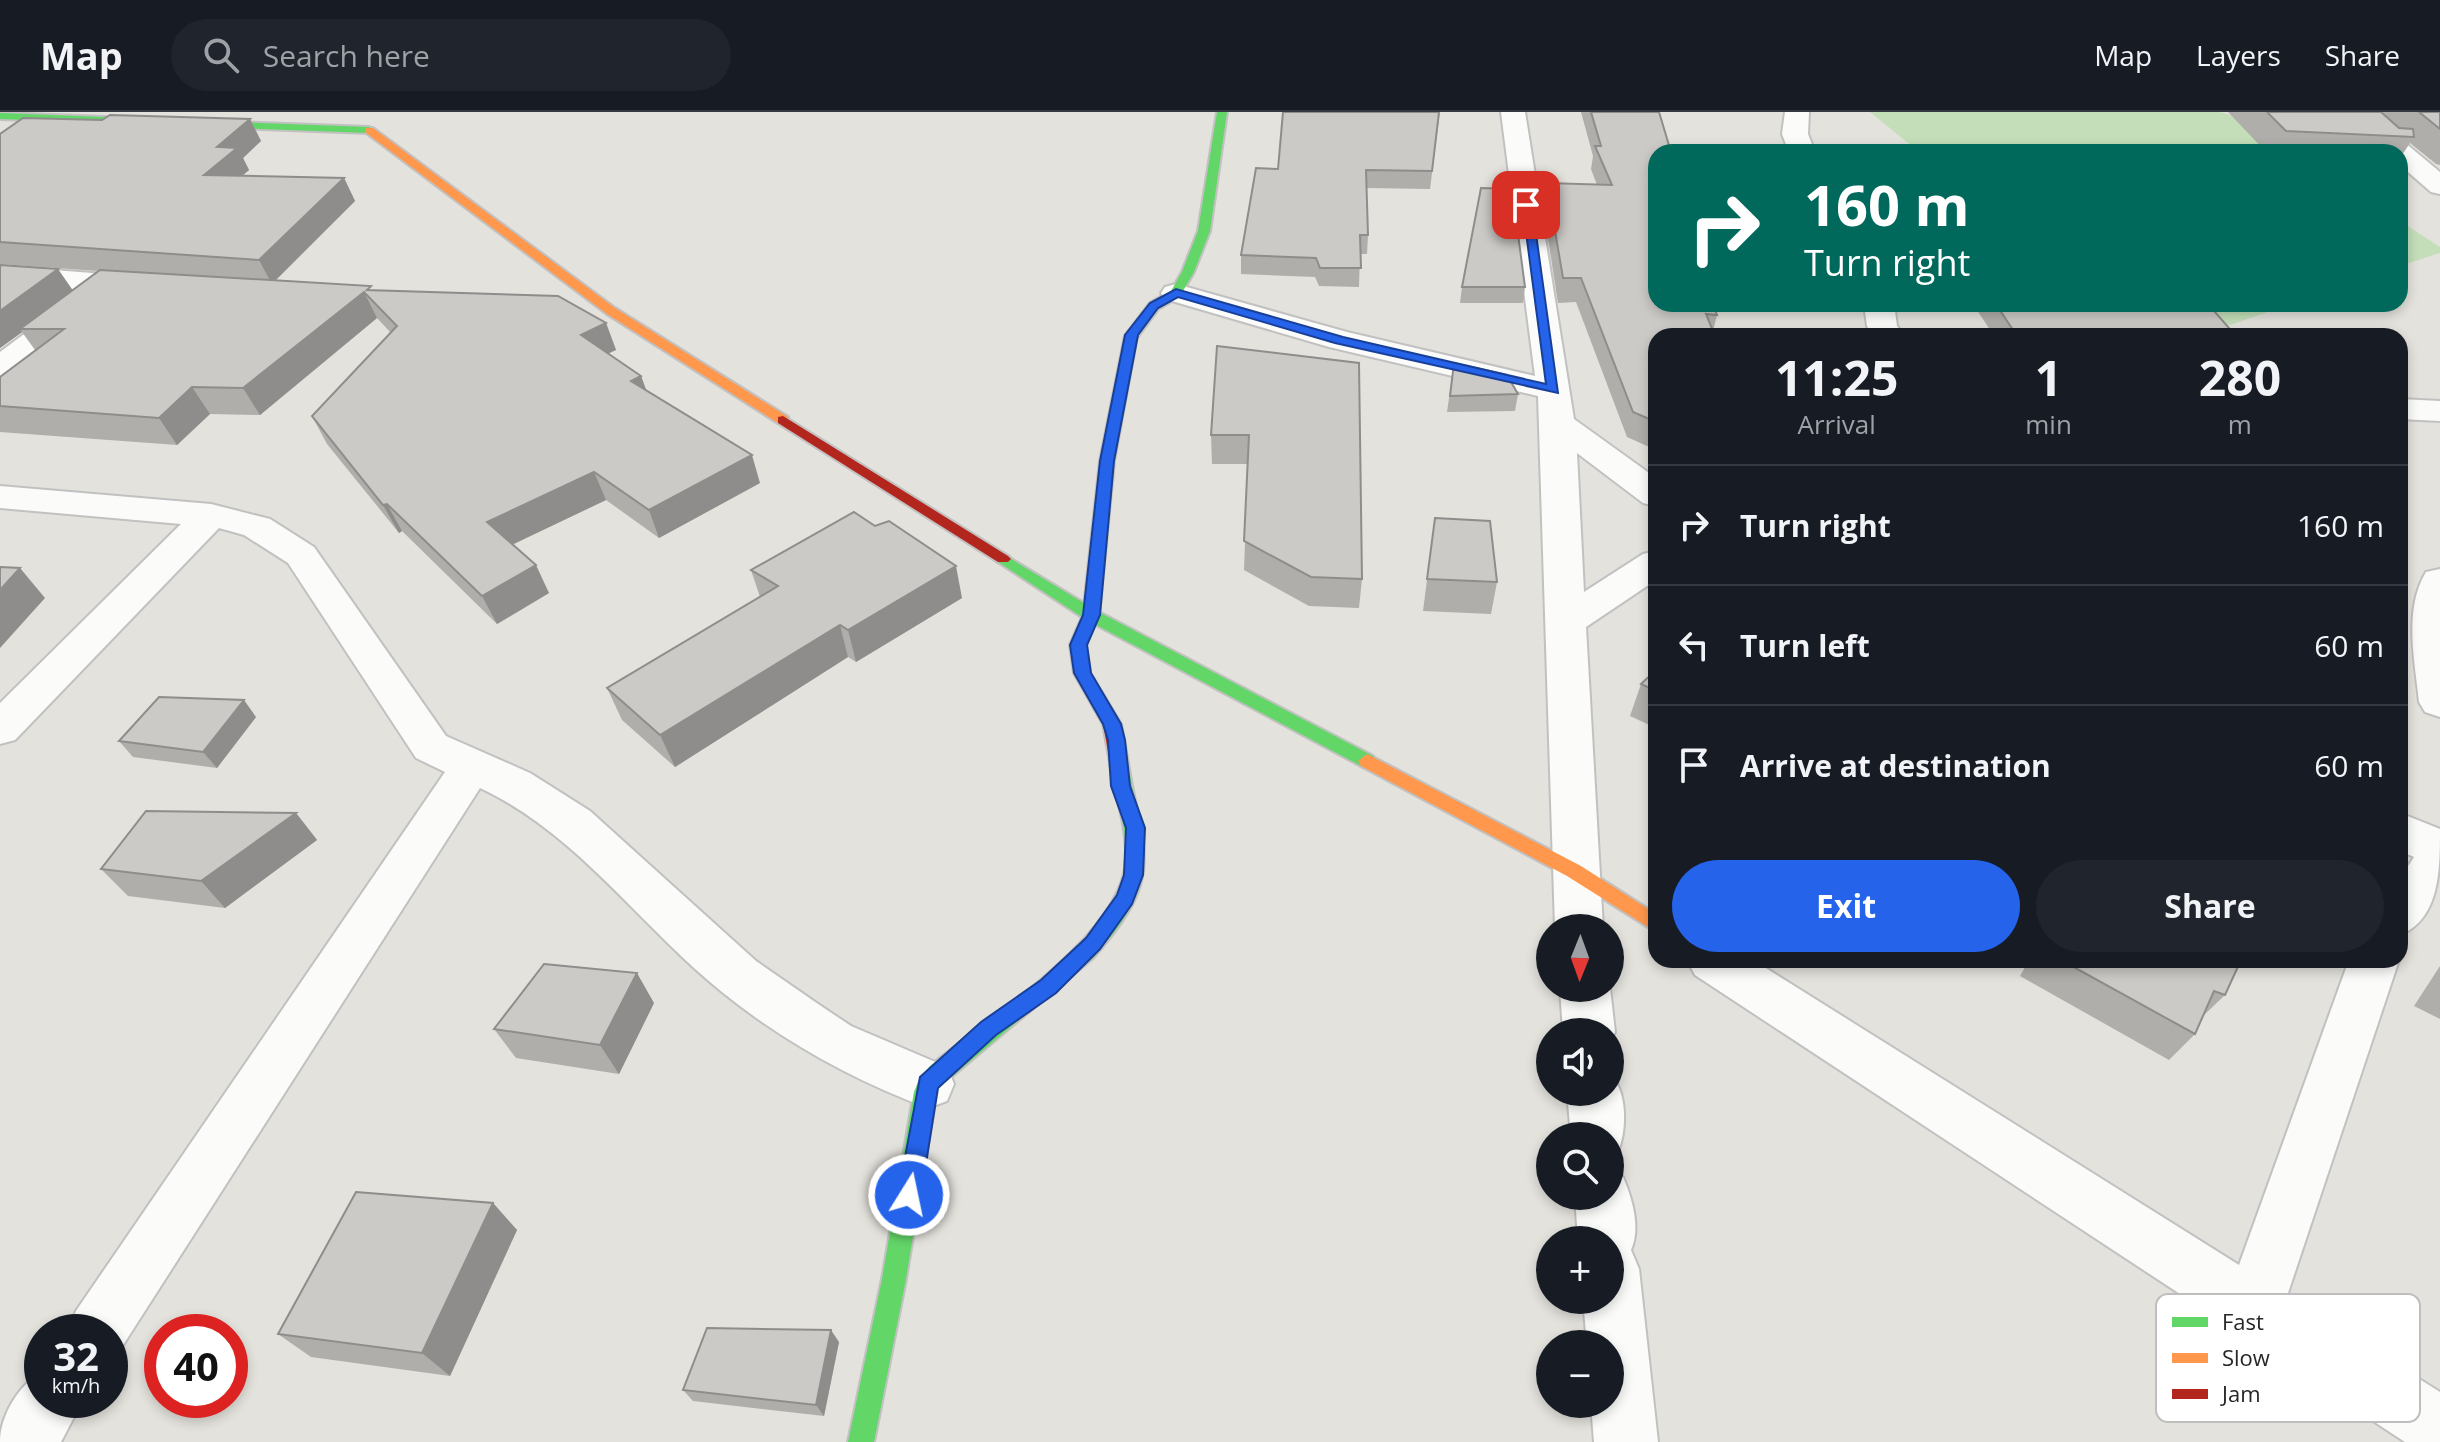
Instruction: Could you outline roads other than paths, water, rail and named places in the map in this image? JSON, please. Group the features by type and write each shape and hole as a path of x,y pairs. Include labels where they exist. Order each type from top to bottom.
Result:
{"street":[{"path":"861,1442 884,1337 928,1084 989,1028 1048,986 1093,943 1125,899 1134,875 1135,828 1121,786 1117,740 1112,724 1082,673 1078,645 1091,615 1107,461 1131,335 1154,306 1176,293 1204,231 1222,112"},
{"path":"1513,112 1556,406 1578,914"},
{"path":"1797,112 1795,134 1799,144"},
{"path":"2353,112 2391,144"},
{"path":"0,116 368,130 611,311 1091,615 1574,871 1648,919"},
{"path":"2408,159 2440,186"},
{"path":"0,275 168,288"},
{"path":"0,367 111,283"},
{"path":"1176,293 1556,406 1648,488"},
{"path":"565,309 611,311"},
{"path":"2408,409 2440,411"},
{"path":"0,497 211,515 257,527 301,555 431,747 514,785 574,823 738,976 800,1020 833,1042 928,1084"},
{"path":"0,729 211,515"},
{"path":"1566,622 1648,568"},
{"path":"2440,581 2431,628 2440,702"},
{"path":"109,1314 471,767"},
{"path":"2408,835 2440,849"},
{"path":"2408,904 2440,857"},
{"path":"1724,968 2231,1294"},
{"path":"2258,1294 2371,968"},
{"path":"1614,1314 1626,1442"},
{"path":"2420,1415 2440,1428"},
{"path":"25,1442 40,1418"}]}
